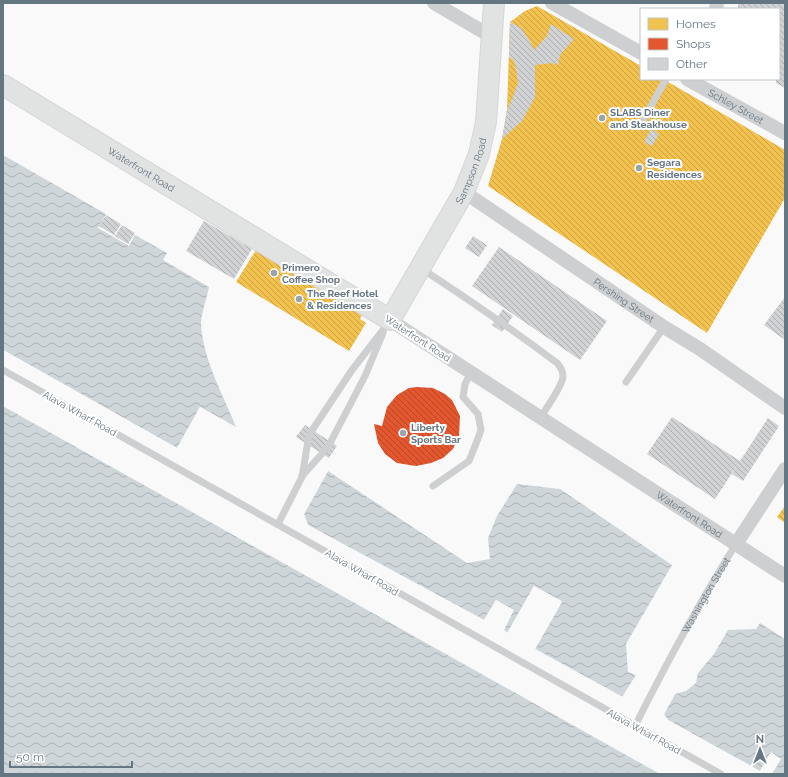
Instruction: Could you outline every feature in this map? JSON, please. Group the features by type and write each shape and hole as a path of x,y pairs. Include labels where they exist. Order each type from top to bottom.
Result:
{"main road":[{"name":"Sampson Road","path":"389,322 464,192 479,154 486,122 494,3"},
{"name":"Waterfront Road","path":"3,85 389,322"}],"street":[{"path":"434,3 492,37"},
{"path":"552,3 640,52"},
{"name":"Schley Street","path":"691,80 713,86 785,134"},
{"name":"Pershing Street","path":"464,192 664,327 700,349 785,408"},
{"name":"Waterfront Road","path":"389,322 471,373 785,576"},
{"name":"Washington Street","path":"736,544 785,469"}],"lane":[{"path":"641,124 665,80"},
{"path":"420,268 510,328 561,367 563,377 562,383 540,418"},
{"path":"302,477 309,435 352,370 389,322"},
{"path":"278,524 302,477 328,447 365,376 389,322"},
{"path":"626,382 664,327"},
{"name":"Alava Wharf Road","path":"3,370 721,774"},
{"path":"433,486 469,461 481,430 478,414 463,397 465,384 471,373"},
{"name":"Washington Street","path":"635,726 659,678 709,588 736,544"}],"water":[{"path":"3,155 106,214 98,228 129,246 135,235 167,253 163,260 209,287 201,320 205,351 214,377 236,427 200,407 177,448 3,350"},
{"path":"3,406 660,774 3,774"},
{"path":"328,471 467,563 490,559 488,538 497,516 517,484 560,489 672,565 626,644 628,672 636,675 623,697 535,649 562,602 534,586 508,633 504,630 513,610 496,600 484,620 308,525 304,514"},
{"path":"760,623 785,639 785,774 772,774 780,759 771,752 760,771 668,720 664,714 675,694 686,691 696,683 698,673 714,654 728,630 756,629"}],"pier":[{"path":"3,350 177,448 200,407 236,427 235,428 201,409 179,449 176,450 3,352"},
{"path":"3,404 661,772 662,774 3,406"},
{"path":"326,470 328,471 304,514 308,525 484,620 496,600 514,610 504,630 507,633 534,586 562,601 535,649 622,697 636,675 638,676 624,699 534,650 533,648 559,602 534,589 509,634 507,635 502,629 511,611 496,603 484,622 307,526 302,513"},
{"path":"673,693 675,694 664,714 668,720 760,771 771,752 781,759 772,774 770,774 778,759 771,755 762,772 759,773 667,721 662,714"}],"building: Homes":[{"name":"Segara Residences","path":"537,6 640,65 640,80 665,80 785,150 785,198 707,333 488,186 502,139 507,110 510,22 525,11"},
{"name":"The Reef Hotel & Residences","path":"256,250 362,315 360,319 366,323 349,351 236,282"},
{"path":"785,506 785,523 777,517"}],"building: Shops":[{"path":"409,388 433,388 445,394 452,400 460,416 459,436 453,449 443,458 431,463 416,466 397,463 385,454 378,443 374,424 382,426 387,407 397,395"}],"building: Other":[{"path":"738,3 785,3 785,88 776,83 776,80 780,80 780,8 738,8"},
{"path":"510,22 521,28 534,50 547,36 551,24 574,39 560,55 558,65 552,63 535,65 535,97 522,121 502,139 507,110 518,83 514,61 509,57"},
{"path":"651,129 659,134 652,146 644,142"},
{"path":"106,215 121,224 114,235 99,226"},
{"path":"204,221 252,249 234,279 186,251"},
{"path":"122,225 135,233 128,244 115,236"},
{"path":"473,236 487,245 479,257 465,248"},
{"path":"499,247 607,321 580,360 472,286"},
{"path":"785,297 785,340 764,325"},
{"path":"503,309 513,316 502,332 492,325"},
{"path":"672,417 740,461 768,418 779,426 743,481 732,474 738,464 715,499 647,454"},
{"path":"305,425 337,446 329,458 296,437"}],"place":[{"name":"SLABS Diner and Steakhouse","path":"602,118"},
{"name":"Segara Residences","path":"639,168"},
{"name":"Primero Coffee Shop","path":"274,273"},
{"name":"The Reef Hotel & Residences","path":"299,299"},
{"name":"Liberty Sports Bar","path":"403,433"}]}
